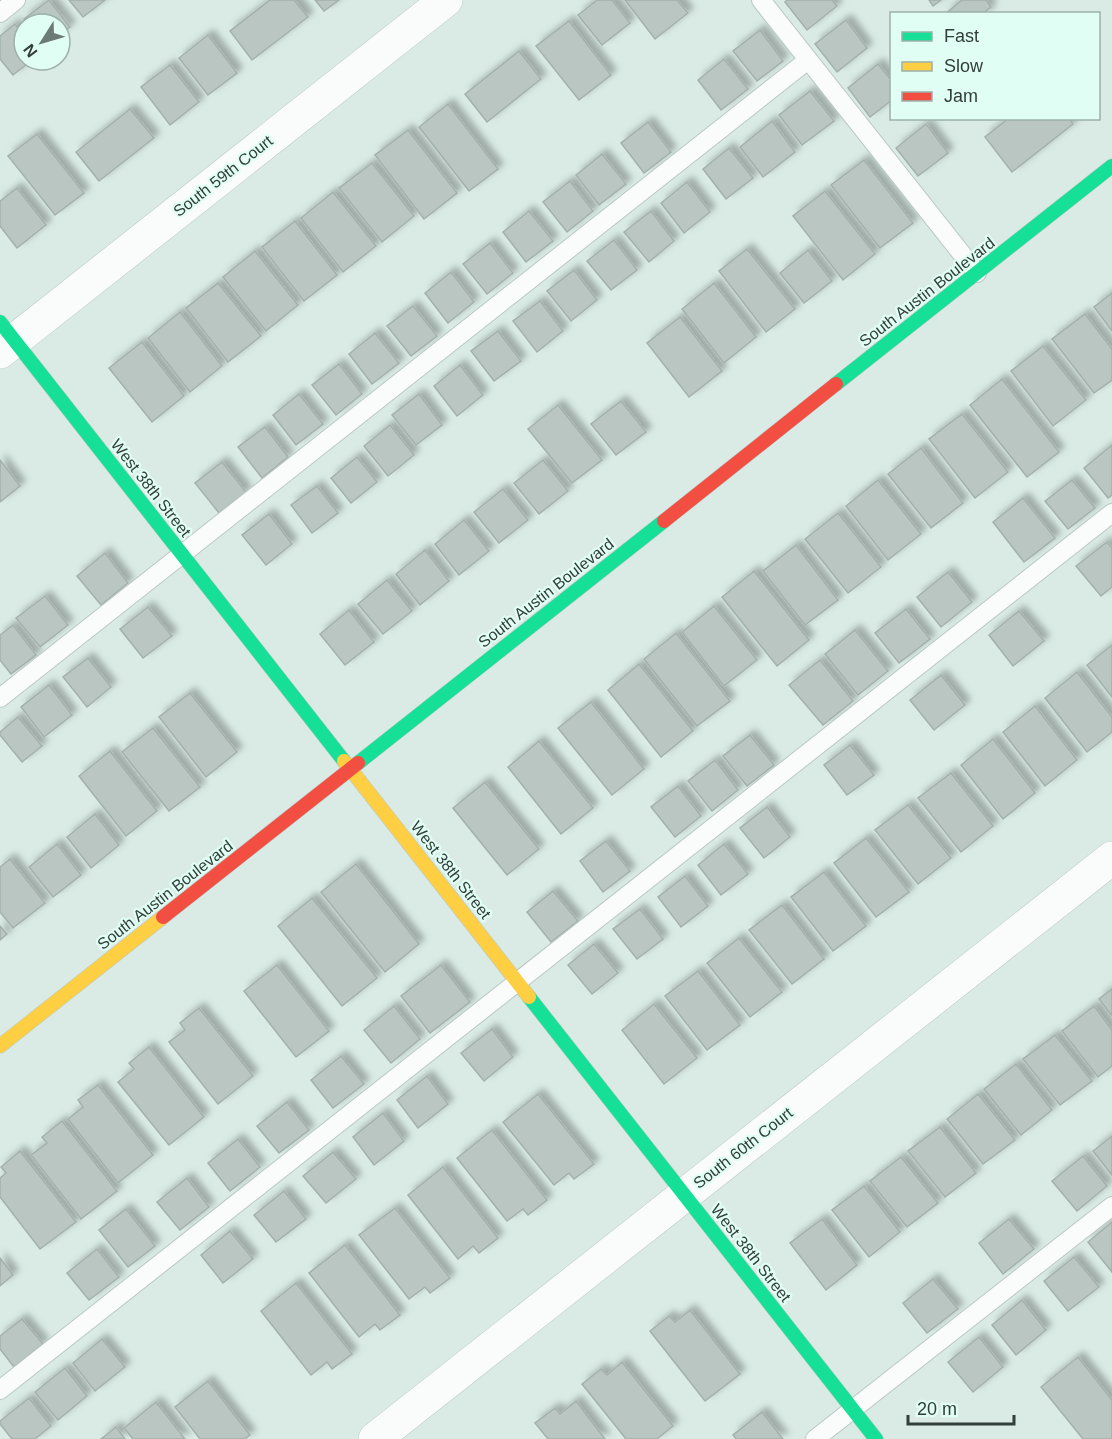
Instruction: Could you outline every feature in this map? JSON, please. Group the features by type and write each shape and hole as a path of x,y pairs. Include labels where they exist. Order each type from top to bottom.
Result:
{"street":[{"name":"South 59th Court","path":"5,338 446,0"},
{"name":"South Austin Boulevard","path":"0,1046 1112,166"},
{"name":"West 38th Street","path":"5,338 182,554 876,1439"},
{"name":"South 60th Court","path":"375,1439 1112,858"}],"lane":[{"path":"0,12 16,0"},
{"path":"761,0 977,273"},
{"path":"0,698 808,60"},
{"path":"0,1390 1112,513"},
{"path":"815,1439 1112,1206"}],"building":[{"path":"49,0 58,12 33,12"},
{"path":"69,0 105,0 83,17"},
{"path":"270,0 294,0 308,17 252,60 230,31"},
{"path":"315,0 339,0 324,11"},
{"path":"597,0 612,0 630,23 602,45 578,15"},
{"path":"625,0 677,0 688,13 655,39"},
{"path":"787,0 832,0 837,6 807,30 785,2"},
{"path":"929,0 941,0 933,6"},
{"path":"962,0 986,0 991,7 987,12 947,12"},
{"path":"846,20 867,48 837,72 815,44"},
{"path":"569,21 611,75 579,100 536,46"},
{"path":"12,26 12,72 17,72 13,75 0,59 0,36"},
{"path":"760,30 783,61 757,81 733,51"},
{"path":"208,35 237,73 208,95 179,58"},
{"path":"519,51 541,79 487,122 465,94"},
{"path":"724,59 748,89 721,110 698,80"},
{"path":"878,64 890,79 890,102 870,117 848,88"},
{"path":"170,65 199,102 170,125 141,87"},
{"path":"810,91 834,121 802,145 779,115"},
{"path":"448,104 498,169 469,191 419,127"},
{"path":"130,109 154,138 99,181 76,152"},
{"path":"1006,120 1070,120 1073,124 1012,172 985,137"},
{"path":"772,121 795,152 763,177 740,147"},
{"path":"648,122 671,152 644,173 621,143"},
{"path":"926,124 948,153 918,176 896,148"},
{"path":"408,130 457,193 424,219 375,155"},
{"path":"37,134 84,193 55,215 8,156"},
{"path":"729,148 753,178 726,199 703,169"},
{"path":"602,154 626,184 599,205 576,175"},
{"path":"864,160 913,223 880,248 831,185"},
{"path":"372,163 414,216 382,242 339,188"},
{"path":"570,181 593,211 567,232 543,202"},
{"path":"687,182 710,212 684,233 661,203"},
{"path":"17,188 46,225 17,248 0,226 0,201"},
{"path":"825,191 875,254 843,280 793,216"},
{"path":"333,192 376,246 343,272 301,218"},
{"path":"529,211 553,241 526,262 503,232"},
{"path":"651,211 674,241 649,262 624,232"},
{"path":"295,221 337,275 304,301 262,247"},
{"path":"614,240 637,270 611,290 587,261"},
{"path":"490,243 513,273 487,294 463,264"},
{"path":"747,249 795,309 766,332 719,271"},
{"path":"808,250 832,281 804,303 780,273"},
{"path":"255,251 298,305 266,331 223,277"},
{"path":"574,270 597,300 571,321 547,291"},
{"path":"451,272 474,302 448,323 425,293"},
{"path":"218,283 261,336 228,362 186,308"},
{"path":"714,283 756,337 724,363 682,309"},
{"path":"1112,293 1112,331 1094,307"},
{"path":"540,301 563,331 537,352 513,321"},
{"path":"413,306 437,336 411,356 387,326"},
{"path":"180,312 222,366 190,392 148,338"},
{"path":"1085,314 1112,349 1112,380 1094,393 1052,339"},
{"path":"680,317 722,371 689,397 647,343"},
{"path":"498,331 521,361 494,381 471,351"},
{"path":"375,333 399,363 372,384 349,354"},
{"path":"142,342 184,396 152,422 109,368"},
{"path":"1043,346 1086,400 1053,426 1011,371"},
{"path":"339,364 362,394 336,415 312,385"},
{"path":"460,365 483,395 457,416 434,386"},
{"path":"1002,379 1059,452 1027,477 970,405"},
{"path":"299,394 323,424 296,445 273,415"},
{"path":"419,394 442,425 416,445 392,415"},
{"path":"621,401 646,432 616,455 591,424"},
{"path":"558,405 602,460 572,483 528,429"},
{"path":"962,414 1008,472 975,498 929,439"},
{"path":"390,425 414,455 388,476 364,446"},
{"path":"265,427 288,457 262,478 238,447"},
{"path":"1112,445 1112,495 1108,498 1084,468"},
{"path":"921,448 963,503 931,528 888,474"},
{"path":"357,457 377,482 351,503 331,478"},
{"path":"0,460 20,486 0,502"},
{"path":"543,460 568,491 539,514 514,483"},
{"path":"222,462 246,492 219,513 195,483"},
{"path":"878,480 921,534 888,560 846,506"},
{"path":"1072,480 1095,508 1068,529 1045,501"},
{"path":"317,486 338,513 312,533 291,505"},
{"path":"503,489 528,520 499,543 474,512"},
{"path":"1023,498 1055,538 1024,562 993,522"},
{"path":"838,513 881,567 848,593 805,539"},
{"path":"269,514 292,544 266,565 242,535"},
{"path":"464,520 489,551 459,575 435,544"},
{"path":"1107,542 1112,548 1112,587 1101,596 1076,566"},
{"path":"796,545 838,600 805,625 763,571"},
{"path":"425,550 449,581 420,605 396,574"},
{"path":"105,553 128,583 101,605 77,576"},
{"path":"754,571 809,640 777,666 722,597"},
{"path":"948,572 972,602 941,627 917,597"},
{"path":"387,580 412,611 383,634 358,604"},
{"path":"45,596 68,625 40,647 16,618"},
{"path":"714,606 757,660 724,686 682,632"},
{"path":"148,607 172,636 143,658 120,629"},
{"path":"906,609 930,639 899,663 875,633"},
{"path":"349,610 374,642 345,665 320,634"},
{"path":"1019,611 1044,641 1013,666 989,635"},
{"path":"13,625 36,655 11,674 0,660 0,635"},
{"path":"855,630 888,671 858,695 825,654"},
{"path":"676,633 730,701 697,726 644,659"},
{"path":"1112,645 1112,697 1087,665"},
{"path":"88,658 111,687 87,707 63,677"},
{"path":"820,660 853,701 823,725 789,685"},
{"path":"639,664 693,731 661,757 608,690"},
{"path":"1077,672 1112,717 1112,732 1087,752 1045,698"},
{"path":"941,675 965,705 934,730 910,700"},
{"path":"49,685 72,715 44,737 21,707"},
{"path":"190,693 237,752 206,777 159,717"},
{"path":"591,702 644,769 612,795 558,728"},
{"path":"1035,706 1077,760 1045,786 1003,732"},
{"path":"18,717 42,746 22,762 0,735 0,732"},
{"path":"153,728 200,787 169,811 122,752"},
{"path":"750,735 774,765 747,786 723,756"},
{"path":"993,739 1035,793 1003,819 961,765"},
{"path":"539,741 593,808 561,834 508,767"},
{"path":"850,745 874,775 847,795 824,765"},
{"path":"110,751 157,811 126,836 79,776"},
{"path":"715,760 738,790 712,811 688,781"},
{"path":"951,773 993,826 961,852 918,798"},
{"path":"485,782 539,849 507,875 453,808"},
{"path":"678,786 701,816 675,837 651,807"},
{"path":"908,805 951,858 918,884 875,830"},
{"path":"767,807 790,837 764,858 740,828"},
{"path":"95,814 119,845 91,868 67,837"},
{"path":"866,838 909,892 876,917 834,863"},
{"path":"606,841 630,871 603,892 580,861"},
{"path":"57,844 81,875 53,897 29,867"},
{"path":"724,844 748,874 721,895 698,865"},
{"path":"10,859 45,903 13,928 0,912 0,867"},
{"path":"356,864 419,944 385,972 321,892"},
{"path":"824,872 866,926 833,951 791,897"},
{"path":"685,876 708,906 681,927 658,897"},
{"path":"553,891 578,921 551,942 527,912"},
{"path":"312,898 377,978 342,1006 278,926"},
{"path":"782,905 824,959 792,984 749,930"},
{"path":"640,909 663,939 637,959 613,929"},
{"path":"0,926 7,934 0,940"},
{"path":"739,938 782,992 750,1017 707,963"},
{"path":"594,944 618,973 592,994 568,965"},
{"path":"277,965 329,1031 296,1057 244,991"},
{"path":"441,965 470,1002 430,1033 401,996"},
{"path":"698,971 740,1025 707,1050 665,996"},
{"path":"1112,989 1112,1016 1099,999"},
{"path":"654,1004 697,1058 664,1084 622,1030"},
{"path":"394,1006 420,1039 391,1063 364,1030"},
{"path":"1094,1006 1112,1030 1112,1066 1098,1077 1062,1031"},
{"path":"199,1008 253,1076 218,1104 169,1042 185,1030 180,1023"},
{"path":"492,1029 513,1057 484,1081 461,1053"},
{"path":"1055,1035 1092,1081 1060,1105 1023,1059"},
{"path":"149,1047 204,1117 169,1145 118,1082 134,1069 129,1063"},
{"path":"341,1056 364,1084 333,1108 311,1080"},
{"path":"1016,1064 1052,1110 1021,1135 984,1089"},
{"path":"427,1076 448,1104 418,1128 397,1100"},
{"path":"98,1085 153,1155 118,1183 68,1119 83,1107 78,1100"},
{"path":"538,1094 594,1164 574,1179 569,1173 554,1185 503,1122"},
{"path":"978,1094 1015,1140 983,1164 947,1119"},
{"path":"287,1102 309,1130 279,1153 257,1126"},
{"path":"383,1113 404,1141 374,1165 353,1137"},
{"path":"62,1121 117,1191 81,1219 31,1155 47,1143 42,1137"},
{"path":"940,1127 976,1173 945,1197 908,1151"},
{"path":"492,1130 547,1200 528,1215 523,1209 507,1221 457,1158"},
{"path":"1112,1136 1112,1175 1093,1151"},
{"path":"238,1139 260,1167 230,1191 208,1163"},
{"path":"20,1151 76,1222 40,1249 0,1197 0,1178 6,1173 1,1167"},
{"path":"333,1152 356,1179 326,1203 303,1176"},
{"path":"1083,1156 1107,1186 1077,1211 1052,1181"},
{"path":"901,1157 938,1203 907,1227 870,1181"},
{"path":"443,1167 498,1238 479,1253 473,1246 458,1259 408,1195"},
{"path":"187,1178 209,1207 180,1230 157,1202"},
{"path":"864,1186 900,1232 869,1257 832,1210"},
{"path":"284,1191 306,1219 276,1242 254,1215"},
{"path":"395,1208 450,1278 430,1293 425,1287 409,1299 359,1235"},
{"path":"126,1209 155,1246 128,1267 99,1230"},
{"path":"822,1219 857,1265 826,1290 790,1243"},
{"path":"1009,1219 1034,1249 1003,1274 979,1243"},
{"path":"1112,1222 1112,1272 1088,1242"},
{"path":"230,1231 253,1259 223,1283 201,1255"},
{"path":"345,1245 400,1315 380,1330 375,1324 359,1337 309,1273"},
{"path":"97,1249 119,1277 89,1300 67,1273"},
{"path":"1074,1257 1099,1287 1068,1311 1044,1281"},
{"path":"0,1258 13,1275 0,1286"},
{"path":"933,1279 958,1309 927,1333 903,1303"},
{"path":"296,1283 352,1354 332,1369 327,1362 311,1375 261,1311"},
{"path":"1022,1300 1046,1330 1016,1355 992,1325"},
{"path":"690,1310 740,1374 705,1401 650,1331 669,1316 675,1322"},
{"path":"22,1319 43,1344 14,1367 0,1349 0,1336"},
{"path":"979,1337 1003,1367 973,1392 948,1362"},
{"path":"102,1339 125,1367 95,1391 73,1363"},
{"path":"1078,1357 1112,1400 1112,1439 1083,1439 1041,1387"},
{"path":"622,1362 673,1426 657,1439 626,1439 582,1384 601,1369 607,1375"},
{"path":"65,1368 87,1396 58,1420 35,1392"},
{"path":"208,1381 250,1435 245,1439 200,1439 175,1407"},
{"path":"29,1398 51,1426 35,1439 12,1439 0,1421"},
{"path":"576,1401 605,1439 548,1439 535,1423 555,1408 560,1414"},
{"path":"156,1402 185,1439 133,1439 124,1428"},
{"path":"762,1412 783,1439 736,1439 733,1435"},
{"path":"116,1427 125,1439 101,1439"}],"traffic: fast":[{"path":"836,384 1112,166"},
{"path":"0,322 344,761"},
{"path":"358,763 664,521"},
{"path":"529,997 876,1439"}],"traffic: slow":[{"path":"344,761 529,997"},
{"path":"0,1046 163,917"}],"traffic: jam":[{"path":"664,521 836,384"},
{"path":"163,917 358,763"}]}
